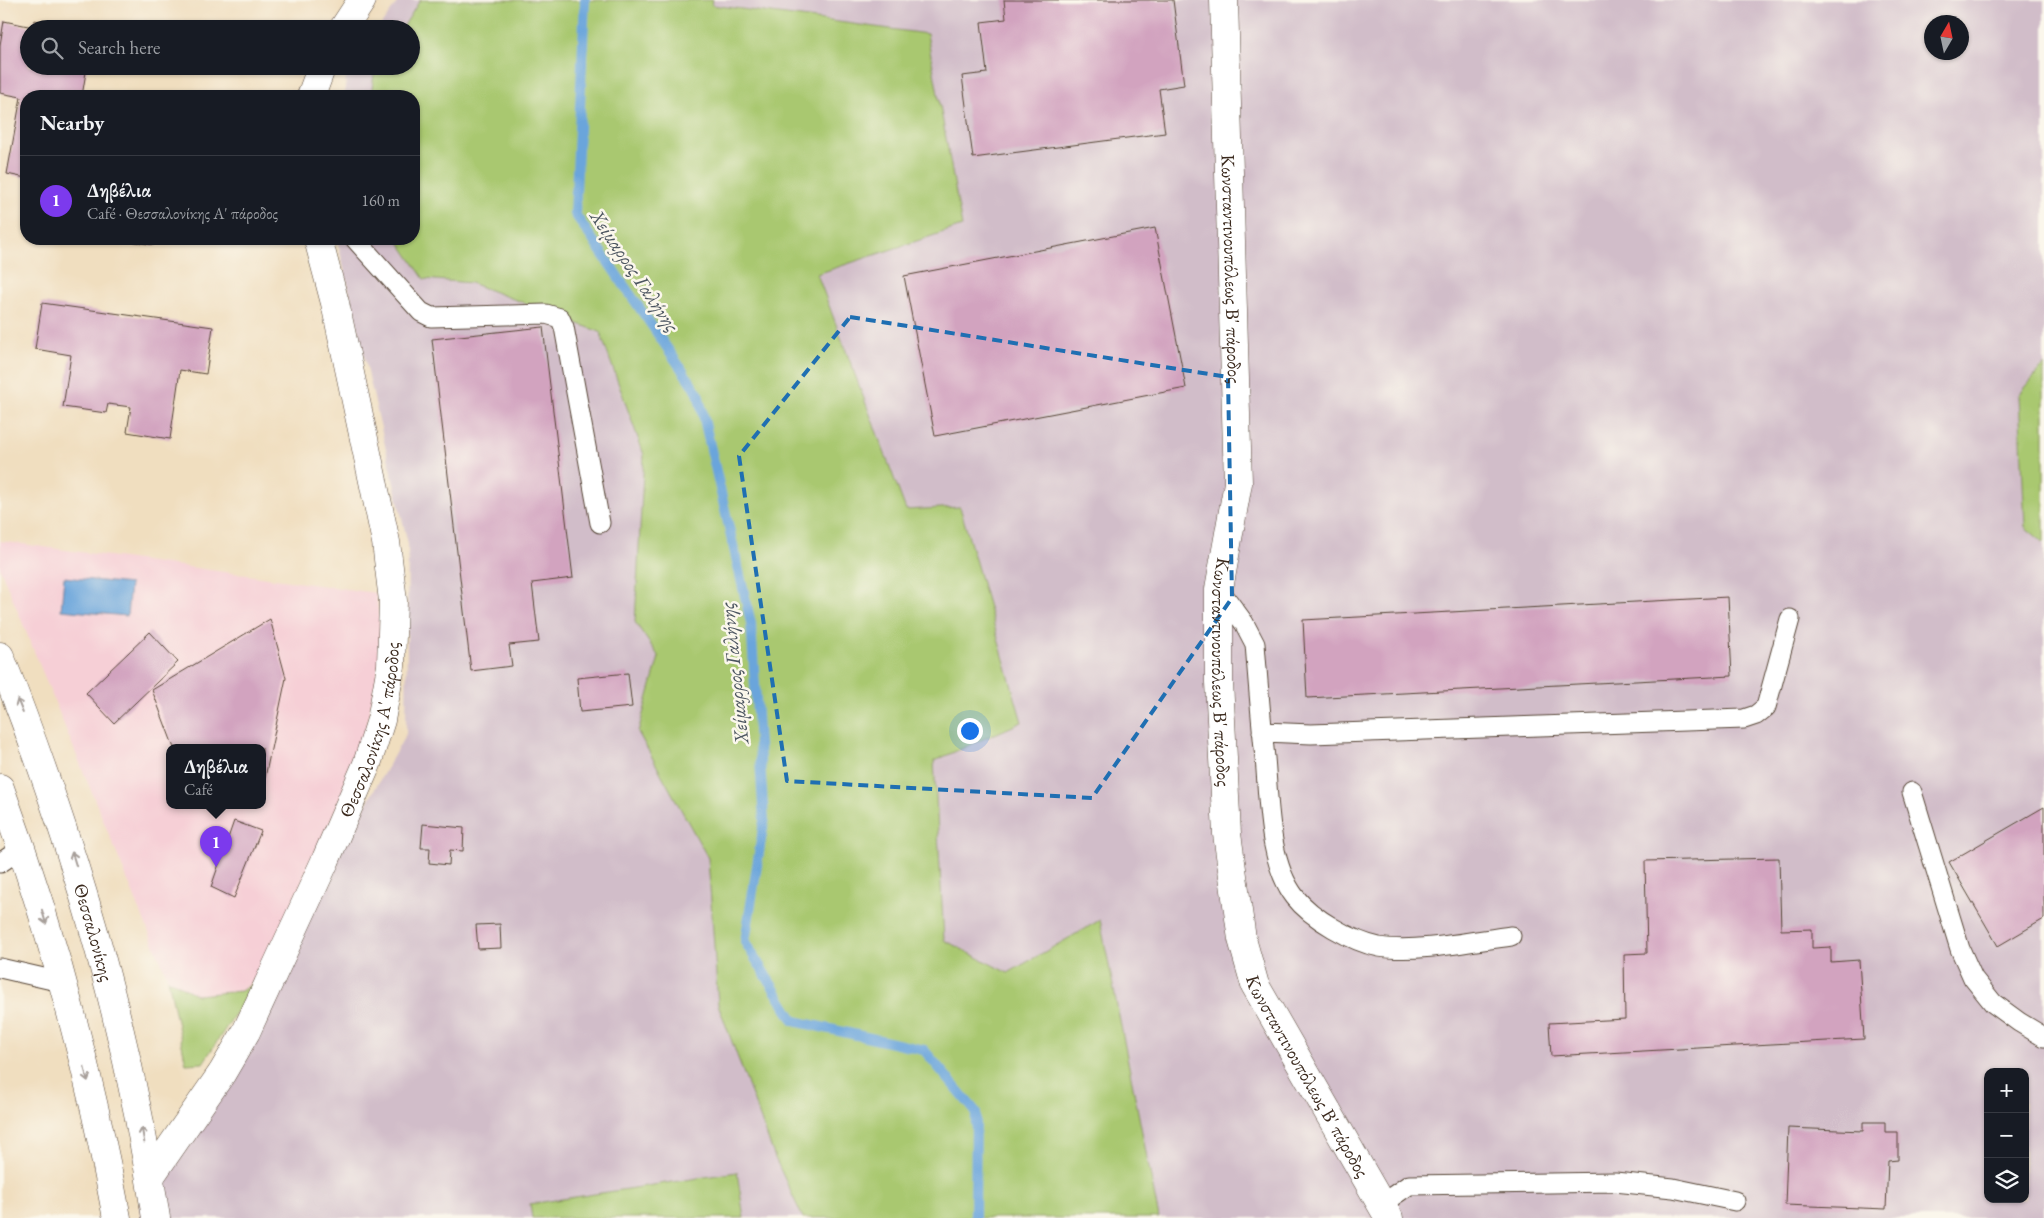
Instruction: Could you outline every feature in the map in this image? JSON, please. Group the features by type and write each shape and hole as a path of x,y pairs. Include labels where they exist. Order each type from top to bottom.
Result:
{"street":[{"path":"349,20 362,0"},
{"name":"Κωνσταντινουπόλεως Β' πάροδος","path":"1224,0 1238,483 1219,589 1219,682 1228,834 1242,939 1255,985 1385,1211"},
{"path":"313,90 319,75"},
{"name":"Θεσσαλονίκης Α' πάροδος","path":"150,1177 222,1073 246,1032 326,859 367,764 381,720 388,684 391,666 393,601 386,542 335,303 320,245"},
{"name":"Θεσσαλονίκης","path":"0,656 29,729 73,854 104,965 137,1103 156,1218"},
{"path":"0,788 36,889 98,1118 118,1218"}],"lane":[{"path":"360,245 421,312 431,317 546,314 560,318 564,327 600,523"},
{"path":"1219,589 1244,623 1255,644 1271,830 1282,871 1296,898 1318,917 1345,935 1378,947 1409,949 1511,936"},
{"path":"1262,732 1311,734 1744,719 1756,715 1766,707 1790,619"},
{"path":"1912,792 1960,949 1973,978 1993,1003 2019,1022 2044,1036"},
{"path":"0,862 22,848"},
{"path":"0,968 61,982"},
{"path":"1385,1211 1409,1185 1615,1182 1673,1188 1735,1201"}],"highlighted area":[{"path":"850,317 1228,377 1232,598 1092,798 787,781 739,456"}],"shaded area":[{"path":"399,0 2044,0 2044,1218 141,1218 139,1206 406,734 408,544 338,245 420,245 420,90 345,90 346,75 420,75 420,20 385,20"},
{"path":"0,541 376,593 383,648 361,755 258,979 241,991 197,995 168,979 0,568"}],"green space":[{"path":"420,0 713,0 712,5 927,34 962,226 817,274 906,510 960,507 1022,722 934,761 944,940 1008,973 1100,920 1159,1218 803,1218 775,1158 718,1004 708,858 638,732 659,657 635,622 644,455 600,332 471,283 424,279 401,245 420,245 420,90 372,90 374,75 420,75 420,20 408,20"},
{"path":"2044,365 2044,543 2025,527 2019,395"},
{"path":"168,979 197,995 241,991 258,979 203,1063 186,1064"},
{"path":"737,1172 744,1218 532,1218 530,1204"}],"water":[{"path":"64,577 130,584 127,616 61,610"}],"building":[{"path":"1004,0 1173,0 1184,85 1159,89 1165,133 973,158 962,76 987,73 981,22 1006,19"},
{"path":"4,21 20,24 20,75 86,75 83,90 20,90 20,97 0,93 0,45"},
{"path":"20,102 20,177 7,174"},
{"path":"1155,228 1186,388 935,436 904,276"},
{"path":"42,303 213,327 206,374 180,370 170,439 127,432 131,407 108,404 106,413 63,407 71,355 35,349"},
{"path":"543,327 573,578 532,583 539,642 509,645 512,666 471,671 432,339"},
{"path":"1728,597 1732,676 1307,698 1303,620"},
{"path":"270,619 286,678 266,773 266,744 172,744 152,690"},
{"path":"150,632 178,662 114,723 86,693"},
{"path":"628,673 632,707 580,712 577,678"},
{"path":"2044,807 2044,919 1998,946 1949,862"},
{"path":"234,821 261,831 234,898 211,887"},
{"path":"423,824 464,828 463,851 450,850 449,865 429,863 430,848 421,848"},
{"path":"1779,858 1781,930 1812,929 1812,948 1831,947 1831,962 1859,960 1864,1039 1551,1056 1549,1023 1625,1019 1624,954 1647,953 1645,861"},
{"path":"500,924 501,948 478,949 476,925"},
{"path":"1863,1122 1885,1122 1885,1132 1898,1132 1898,1160 1888,1161 1886,1209 1785,1205 1788,1128 1863,1131"}],"waterway":[{"name":"Χείμαρρος Γαλήνης","path":"585,0 575,214 698,393 751,623 764,821 745,942 794,1021 924,1050 976,1112 975,1218"}],"place":[{"name":"Δηβέλια","path":"216,867"}]}
